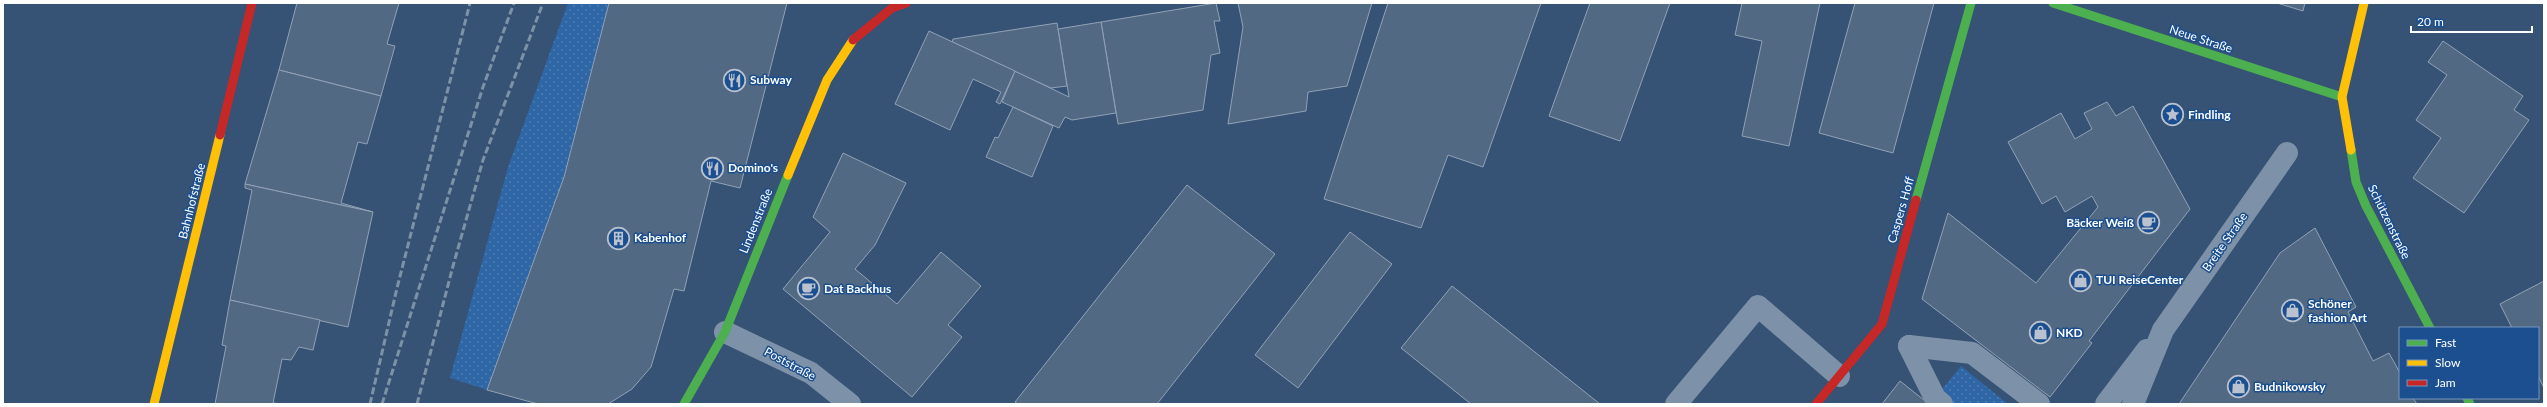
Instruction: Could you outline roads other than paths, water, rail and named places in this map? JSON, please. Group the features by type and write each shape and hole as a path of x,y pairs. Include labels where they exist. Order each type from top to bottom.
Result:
{"street":[{"name":"Bahnhofstraße","path":"154,404 252,3"},
{"name":"Lindenstraße","path":"684,404 725,332 827,80 849,44 892,8 906,3"},
{"name":"Caspers Hoff","path":"1816,404 1882,324 1971,3"},
{"name":"Neue Straße","path":"2053,3 2342,97"},
{"path":"2342,97 2364,3"},
{"name":"Schützenstraße","path":"2342,97 2356,182 2366,206 2429,327"},
{"name":"Breite Straße","path":"2106,404 2163,330 2287,153"},
{"path":"1676,404 1758,306 1838,376"},
{"name":"Breite Straße","path":"2133,404 2163,330"},
{"name":"Poststraße","path":"725,332 811,373 850,404"},
{"path":"1942,404 1935,398 1909,346 1972,353 2039,404"}],"railway":[{"path":"370,404 397,288 470,3"},
{"path":"382,404 483,87 514,3"},
{"path":"417,404 453,266 483,160 543,3"}],"place":[{"name":"Subway","path":"735,80"},
{"name":"Findling","path":"2172,115"},
{"name":"Domino's","path":"713,168"},
{"name":"Bäcker Weiß","path":"2149,223"},
{"name":"Kabenhof","path":"619,238"},
{"name":"TUI ReiseCenter","path":"2081,280"},
{"name":"Dat Backhus","path":"809,289"},
{"name":"Schöner fashion Art","path":"2293,311"},
{"name":"NKD","path":"2041,333"},
{"name":"Budnikowsky","path":"2239,387"}]}
